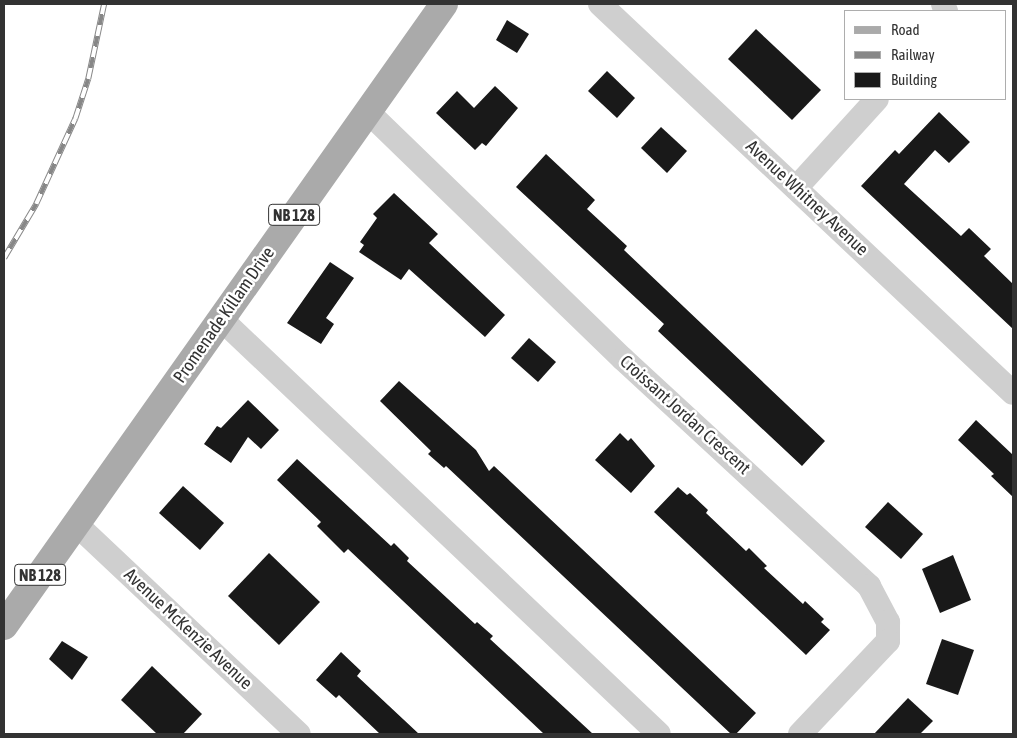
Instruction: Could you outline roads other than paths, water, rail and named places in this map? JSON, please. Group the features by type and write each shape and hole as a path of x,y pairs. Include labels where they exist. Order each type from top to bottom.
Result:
{"main road":[{"name":"Promenade Killam Drive","path":"4,626 444,4"}],"street":[{"name":"Avenue Whitney Avenue","path":"600,4 1013,392"},
{"path":"796,188 876,100"},
{"name":"Croissant Jordan Crescent","path":"367,112 623,359 869,586 888,622 888,641 800,734"},
{"path":"221,319 658,734"},
{"name":"Avenue McKenzie Avenue","path":"76,524 299,734"}],"railway":[{"path":"4,258 36,204 75,119 88,79 104,4"}]}
